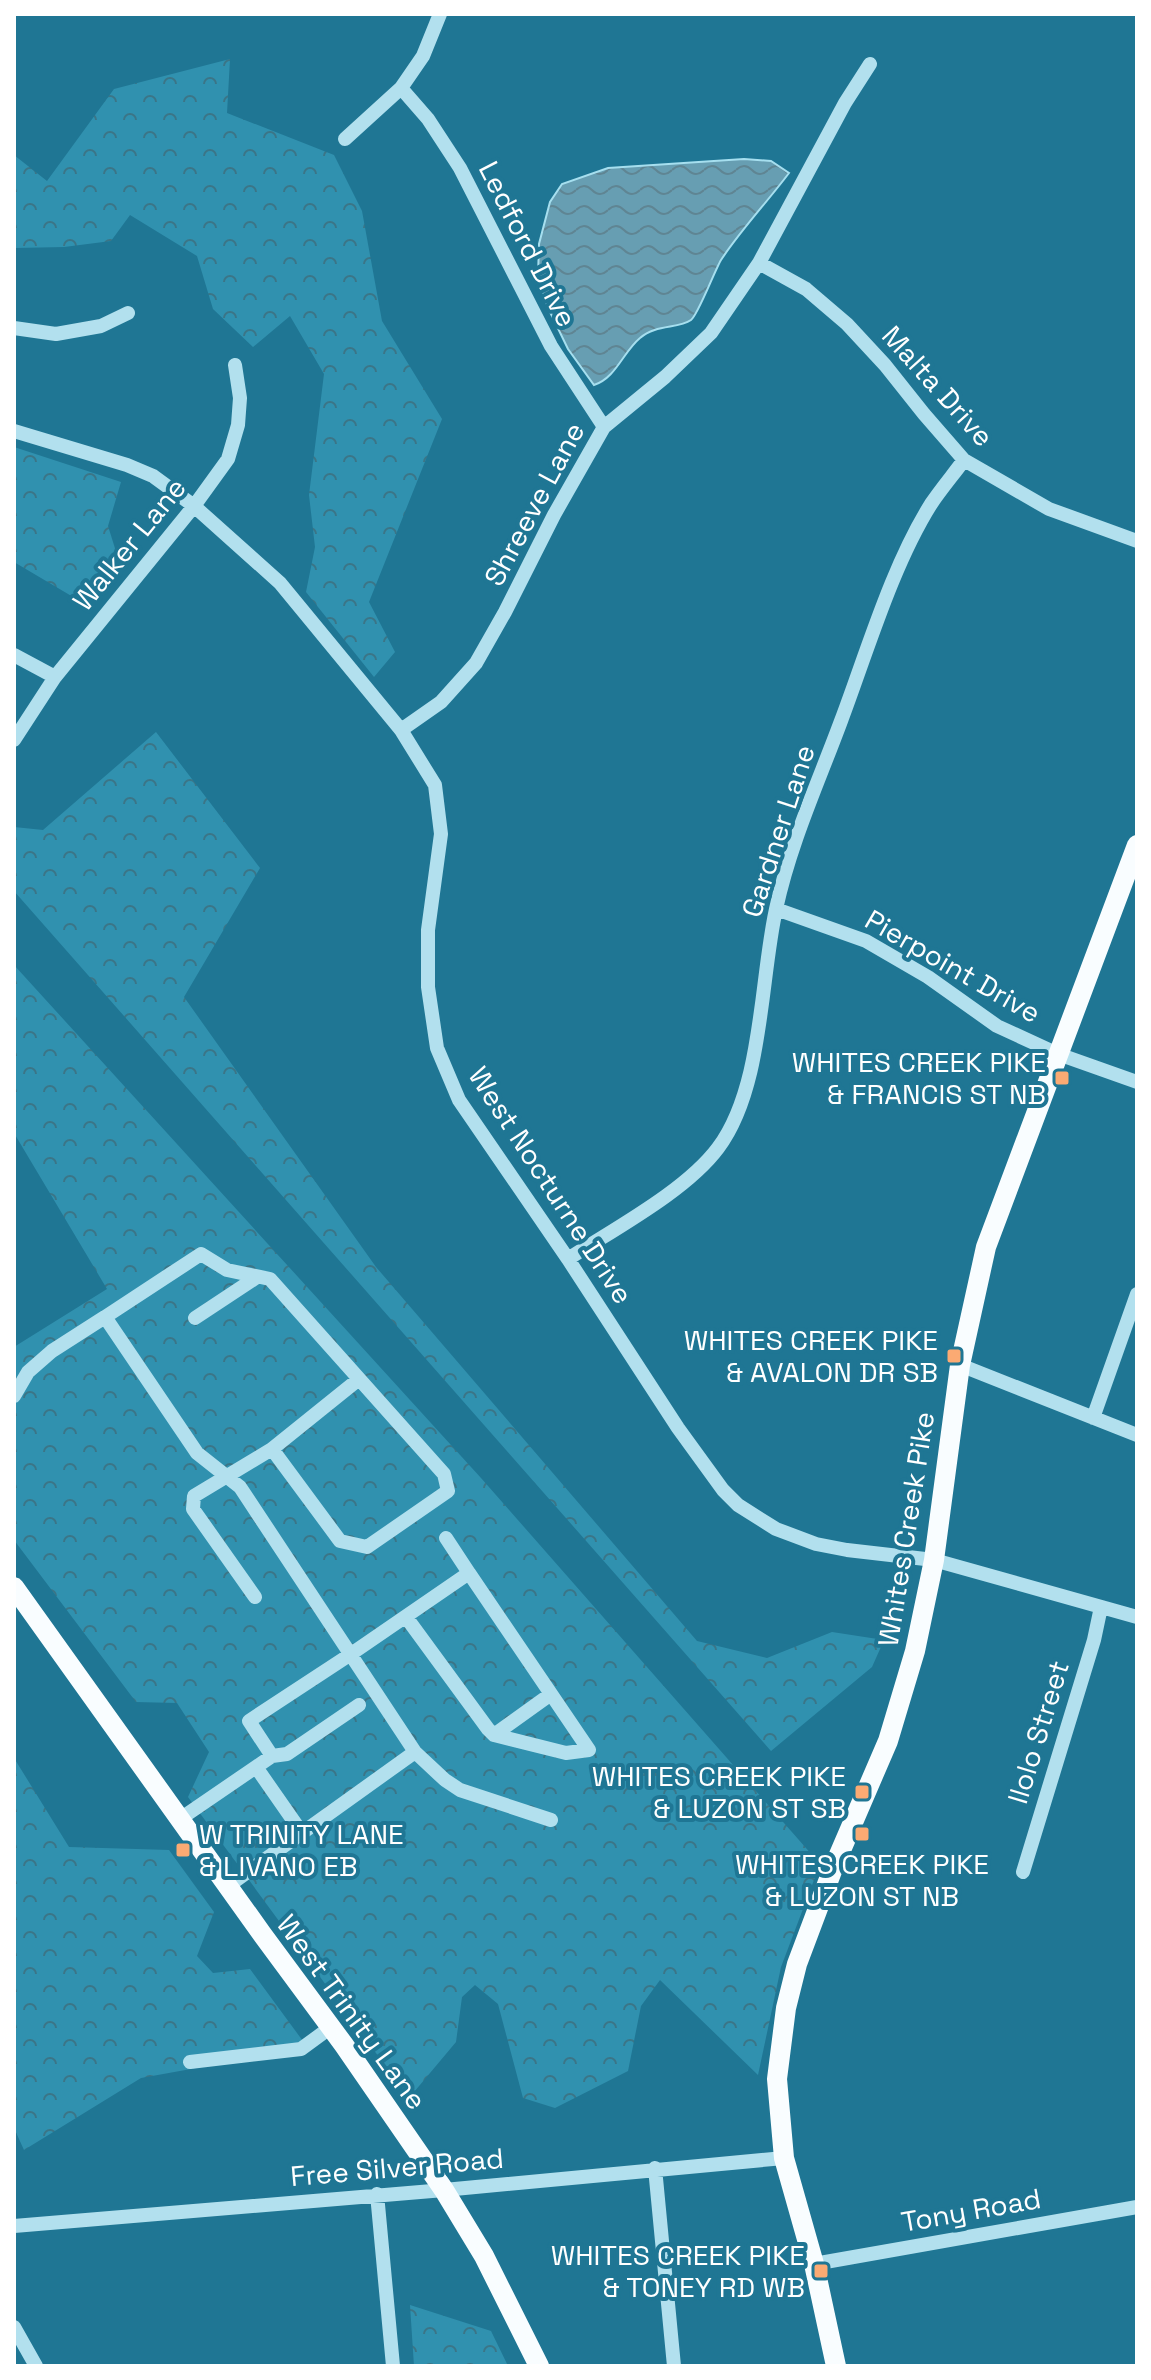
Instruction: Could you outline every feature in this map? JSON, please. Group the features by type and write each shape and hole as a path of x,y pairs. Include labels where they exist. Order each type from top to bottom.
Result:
{"main road":[{"name":"Whites Creek Pike","path":"836,2366 814,2264 784,2158 777,2079 786,2008 797,1964 832,1871 888,1741 915,1651 934,1560 960,1365 986,1247 1137,845"},
{"name":"West Trinity Lane","path":"14,1587 331,2027 444,2190 484,2256 539,2366"}],"street":[{"path":"345,139 401,88 423,56 440,14"},
{"name":"Shreeve Lane","path":"401,730 441,702 476,663 604,427 665,377 711,333 759,263 845,103 870,64"},
{"name":"Ledford Drive","path":"401,88 428,119 460,168 551,346 604,427"},
{"name":"Malta Drive","path":"759,263 806,289 847,324 964,460 1049,509 1137,541"},
{"path":"14,328 56,334 101,326 128,313"},
{"name":"Walker Lane","path":"14,740 55,677 194,506 228,459 238,425 240,398 235,365"},
{"name":"West Nocturne Drive","path":"14,431 127,465 153,476 194,506 280,583 401,730 435,785 441,834 428,930 428,987 437,1048 459,1100 678,1428 723,1490 738,1505 776,1529 816,1544 934,1560 1137,1617"},
{"name":"Gardner Lane","path":"568,1259 679,1186 718,1148 738,1112 749,1083 776,909 802,824 881,611 917,528 932,502 964,460"},
{"path":"14,655 55,677"},
{"name":"Pierpoint Drive","path":"776,909 866,941 928,977 997,1026 1058,1054 1137,1082"},
{"path":"14,1396 28,1372 52,1351 201,1254 227,1270 270,1279 444,1474 448,1491 367,1547 353,1545 340,1541 272,1449"},
{"path":"195,1318 257,1277"},
{"path":"1093,1418 1137,1294"},
{"path":"105,1317 197,1453 240,1487 415,1752 460,1790 551,1820"},
{"path":"960,1365 1137,1435"},
{"path":"255,1597 193,1509 194,1496 272,1449 359,1379"},
{"path":"406,1617 494,1735 566,1753 589,1750 446,1538"},
{"path":"272,1756 249,1721 469,1573"},
{"name":"Ilolo Street","path":"1023,1872 1094,1640 1101,1607"},
{"path":"494,1735 551,1694"},
{"path":"180,1819 272,1756 287,1754 359,1705"},
{"path":"228,1886 415,1752"},
{"path":"256,1767 302,1833"},
{"path":"190,2062 301,2049 331,2027"},
{"name":"Free Silver Road","path":"14,2226 784,2158"},
{"path":"655,2168 674,2366"},
{"path":"377,2194 393,2366"},
{"name":"Tony Road","path":"814,2264 1137,2207"},
{"path":"14,2327 36,2366"}],"green space":[{"path":"230,59 227,113 334,155 362,211 382,321 442,419 369,602 395,652 374,677 306,592 315,547 309,495 324,374 290,316 253,347 213,309 197,256 130,215 111,241 64,247 14,248 14,155 47,181 114,89"},
{"path":"14,447 121,482 108,526 118,558 90,607 14,562"},
{"path":"156,732 260,868 184,997 376,1267 697,1641 767,1658 832,1632 884,1640 872,1667 771,1751 14,891 14,827 43,830"},
{"path":"14,965 481,1478 820,1864 781,1967 758,2075 660,1980 641,2006 628,2071 555,2108 523,2098 498,2004 475,1985 462,1997 456,2042 409,2098 188,1797 209,1752 177,1703 136,1702 14,1540 14,1347 107,1289 14,1133"},
{"path":"14,1758 69,1847 169,1850 214,1912 197,1956 213,1973 250,1969 308,2048 141,2078 24,2150 14,2128"},
{"path":"410,2305 491,2331 508,2366 414,2366"}],"water":[{"path":"744,159 771,161 789,173 721,260 691,320 640,338 614,371 594,385 568,349 548,308 538,276 539,244 550,202 562,184 608,168"}],"place":[{"name":"WHITES CREEK PIKE & FRANCIS ST NB","path":"1062,1078"},
{"name":"WHITES CREEK PIKE & AVALON DR SB","path":"954,1356"},
{"name":"WHITES CREEK PIKE & LUZON ST SB","path":"862,1792"},
{"name":"WHITES CREEK PIKE & LUZON ST NB","path":"862,1834"},
{"name":"W TRINITY LANE & LIVANO EB","path":"183,1850"},
{"name":"WHITES CREEK PIKE & TONEY RD WB","path":"821,2271"}]}
